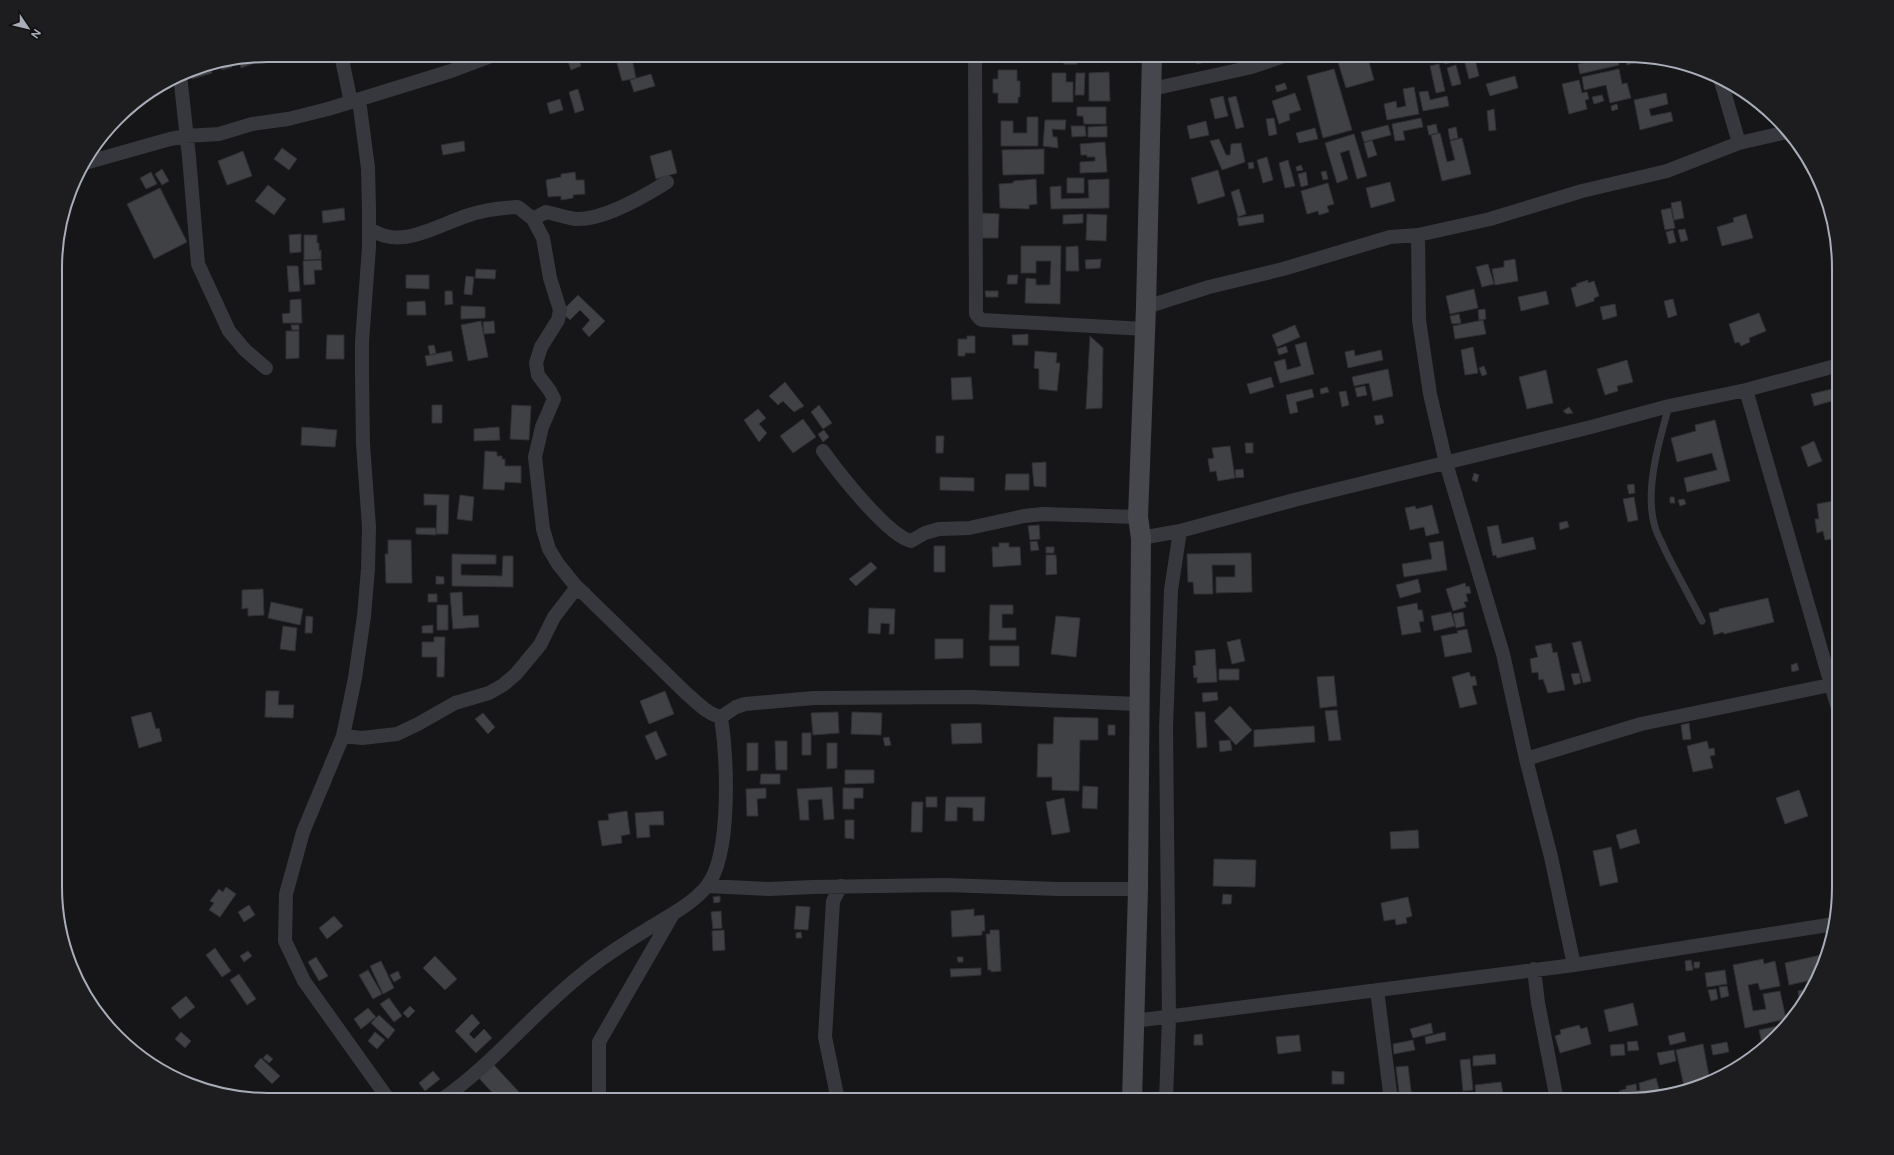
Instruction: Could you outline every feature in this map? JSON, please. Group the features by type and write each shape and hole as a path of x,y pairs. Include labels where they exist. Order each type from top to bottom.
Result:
{"street":[{"path":"343,62 355,101 368,168 369,229 362,342 361,410 369,527 368,569 359,650 343,736 303,832 286,894 285,940 304,981 384,1093"},
{"path":"93,161 149,144 186,136 219,134 252,124 288,119 355,101 475,62"},
{"path":"975,62 976,314 983,320 1145,329"},
{"path":"1132,1093 1138,889 1138,704 1141,538 1138,517 1146,307 1152,62"},
{"path":"1152,89 1252,67 1267,62"},
{"path":"181,81 197,237 198,264 229,331 245,350 266,368"},
{"path":"1722,86 1739,143"},
{"path":"1146,307 1209,287 1283,269 1390,237 1418,235 1490,219 1582,191 1668,171 1739,143 1782,133"},
{"path":"533,219 546,212 574,219 584,219 636,201 667,182"},
{"path":"369,229 388,237 403,236 428,231 464,216 485,210 501,208 518,207 533,219 543,238 550,278 560,310 558,320 541,346 536,363 538,375 554,399 542,427 535,457 545,539 554,558 566,574 584,593 687,694 716,716 721,717 736,707 745,704 814,698 971,697 1138,704"},
{"path":"1418,235 1419,320 1430,394 1446,462 1503,654 1526,759 1551,856 1574,965"},
{"path":"1141,538 1180,531 1446,462 1591,427 1669,406 1746,390 1832,367"},
{"path":"1746,390 1783,515 1832,692"},
{"path":"823,451 844,480 871,509 902,537 911,541 932,530 969,528 1024,516 1043,514 1138,517"},
{"path":"1166,1093 1169,1018 1166,728 1171,590 1180,531"},
{"path":"343,736 362,738 397,734 455,703 489,693 498,688 516,674 530,657 544,637 554,617 574,590 584,593"},
{"path":"1526,759 1641,724 1830,685"},
{"path":"451,1093 463,1085 546,1004 582,974 612,952 673,913 707,886 717,864 722,844 726,780 721,717"},
{"path":"707,886 769,890 841,886 952,885 1059,889 1138,889"},
{"path":"837,1093 825,1038 833,901 841,886"},
{"path":"600,1093 599,1042 673,913"},
{"path":"1134,1021 1169,1018 1574,965 1828,925"},
{"path":"1534,970 1538,1003 1555,1093"},
{"path":"1377,990 1390,1093"}],"lane":[{"path":"1669,406 1652,480 1652,513 1655,528 1660,539 1702,620"}],"building":[{"path":"568,62 580,62 581,66 571,70"},
{"path":"633,62 636,78 622,81 617,63"},
{"path":"1064,62 1077,62 1077,64 1064,64"},
{"path":"1338,62 1369,62 1374,80 1346,88"},
{"path":"1465,62 1476,62 1479,76 1469,79"},
{"path":"1587,62 1618,62 1619,65 1580,74 1578,64"},
{"path":"1626,62 1636,62 1627,65"},
{"path":"255,63 241,68 240,64"},
{"path":"1439,64 1445,91 1436,93 1430,66"},
{"path":"232,65 232,67 222,70 221,68"},
{"path":"1456,65 1461,84 1452,86 1447,68"},
{"path":"1334,69 1352,130 1323,138 1307,76"},
{"path":"1619,69 1622,84 1627,83 1631,98 1610,103 1606,85 1584,90 1582,77"},
{"path":"211,70 212,73 192,79 192,77"},
{"path":"998,70 1017,70 1017,81 1020,81 1020,97 1018,97 1018,103 998,103 998,93 993,93 993,79 998,79"},
{"path":"1109,72 1110,101 1089,101 1089,73"},
{"path":"1052,73 1066,73 1066,82 1073,82 1073,102 1052,102"},
{"path":"1076,73 1085,73 1084,95 1075,95"},
{"path":"651,74 655,86 634,92 630,80"},
{"path":"1515,76 1518,88 1490,96 1486,84"},
{"path":"1579,80 1582,93 1587,92 1589,99 1585,100 1587,109 1569,114 1562,84"},
{"path":"1285,83 1287,89 1277,92 1275,86"},
{"path":"1414,87 1419,114 1387,120 1384,104 1396,101 1397,108 1406,106 1403,89"},
{"path":"578,89 584,110 575,113 569,92"},
{"path":"1428,91 1430,100 1447,96 1449,106 1423,111 1419,92"},
{"path":"1295,93 1301,110 1289,114 1290,120 1279,124 1272,101"},
{"path":"1666,93 1668,104 1649,109 1651,116 1671,112 1673,121 1640,130 1634,100"},
{"path":"1602,95 1604,101 1594,104 1592,97"},
{"path":"1223,96 1228,116 1215,119 1210,99"},
{"path":"1236,96 1244,127 1236,129 1228,98"},
{"path":"560,99 563,110 550,114 547,103"},
{"path":"1617,104 1618,109 1612,111 1611,106"},
{"path":"1077,107 1106,107 1106,124 1084,124 1083,116 1077,116"},
{"path":"1494,109 1496,130 1489,131 1487,111"},
{"path":"1027,117 1038,117 1038,146 1001,146 1001,121 1013,121 1013,133 1027,133"},
{"path":"1274,118 1277,134 1269,136 1266,119"},
{"path":"1421,118 1423,127 1403,131 1405,140 1395,141 1392,124"},
{"path":"1045,120 1066,120 1065,130 1052,129 1053,137 1057,137 1058,148 1043,146"},
{"path":"1206,121 1209,135 1190,139 1187,126"},
{"path":"1436,124 1438,133 1429,135 1427,126"},
{"path":"1388,125 1391,135 1364,142 1361,132"},
{"path":"1071,126 1085,126 1086,136 1072,137"},
{"path":"1107,126 1107,137 1088,137 1088,127"},
{"path":"1456,127 1458,138 1450,140 1448,129"},
{"path":"1315,128 1318,139 1299,143 1296,133"},
{"path":"1440,133 1447,162 1455,160 1450,141 1462,138 1471,174 1442,181 1431,135"},
{"path":"1354,134 1367,176 1357,179 1349,150 1340,153 1348,179 1337,183 1325,143"},
{"path":"1219,139 1226,155 1230,155 1231,144 1241,143 1245,162 1222,170 1210,141"},
{"path":"1372,140 1377,155 1368,158 1364,143"},
{"path":"464,141 465,151 443,155 441,145"},
{"path":"1105,142 1107,172 1080,173 1080,162 1095,161 1095,157 1081,155 1080,144"},
{"path":"282,148 297,159 289,170 274,159"},
{"path":"1044,149 1044,174 1003,175 1002,150"},
{"path":"671,150 677,173 656,179 650,156"},
{"path":"243,151 252,176 227,185 218,161"},
{"path":"1267,157 1273,180 1263,183 1257,160"},
{"path":"1288,160 1295,186 1285,188 1279,163"},
{"path":"1253,162 1254,168 1249,169 1248,163"},
{"path":"1301,165 1303,170 1297,171 1296,167"},
{"path":"162,169 169,181 162,185 155,174"},
{"path":"1218,170 1225,196 1198,204 1191,178"},
{"path":"1326,171 1328,179 1323,180 1321,172"},
{"path":"151,172 157,184 146,189 140,178"},
{"path":"575,172 576,180 584,180 585,194 573,195 573,198 561,200 561,196 548,197 546,180 561,177 561,174"},
{"path":"1306,172 1308,185 1301,187 1298,174"},
{"path":"1067,178 1084,178 1084,193 1067,193"},
{"path":"1036,179 1037,204 1029,205 1029,209 1000,208 999,184"},
{"path":"1109,179 1109,208 1051,209 1050,187 1061,186 1061,199 1089,198 1088,180"},
{"path":"1390,182 1395,201 1371,208 1366,188"},
{"path":"1328,183 1334,204 1327,206 1329,212 1319,215 1318,211 1307,214 1301,191"},
{"path":"268,185 286,199 274,215 255,201"},
{"path":"160,188 187,242 154,259 127,204"},
{"path":"1239,189 1246,214 1238,217 1231,192"},
{"path":"1681,201 1684,218 1674,220 1671,203"},
{"path":"344,208 345,220 323,223 322,211"},
{"path":"1671,208 1675,228 1665,230 1661,210"},
{"path":"982,213 999,214 998,238 981,238"},
{"path":"1083,214 1083,223 1063,224 1063,215"},
{"path":"1087,214 1107,215 1106,241 1086,240"},
{"path":"1263,214 1264,222 1239,226 1237,218"},
{"path":"1746,214 1753,238 1722,246 1717,227 1734,222 1733,218"},
{"path":"1685,229 1688,240 1681,242 1678,230"},
{"path":"1673,230 1676,242 1669,244 1666,232"},
{"path":"301,234 301,252 290,253 289,235"},
{"path":"304,235 317,235 319,251 321,250 321,259 304,260"},
{"path":"1021,246 1061,246 1060,304 1025,303 1026,278 1036,279 1036,285 1050,285 1051,261 1036,261 1036,273 1021,273"},
{"path":"1078,246 1079,271 1066,271 1066,247"},
{"path":"1101,259 1100,268 1086,269 1085,260"},
{"path":"1515,259 1518,281 1495,285 1492,269 1504,267 1504,261"},
{"path":"321,260 322,270 314,270 315,284 304,285 303,261"},
{"path":"1488,264 1494,284 1482,287 1476,267"},
{"path":"287,266 298,266 300,291 289,292"},
{"path":"476,269 496,270 495,279 475,278"},
{"path":"406,275 429,275 429,289 406,288"},
{"path":"1008,275 1018,275 1017,284 1007,284"},
{"path":"466,276 474,277 472,295 464,294"},
{"path":"1588,280 1588,283 1594,281 1599,296 1594,298 1594,301 1576,307 1571,288 1577,286 1576,284"},
{"path":"1474,289 1478,308 1450,314 1446,296"},
{"path":"445,291 452,291 453,304 445,305"},
{"path":"985,291 998,291 998,297 986,297"},
{"path":"1546,291 1549,304 1521,311 1518,297"},
{"path":"578,295 605,321 589,337 582,329 590,320 580,310 570,320 561,312"},
{"path":"301,299 302,323 283,323 282,314 290,313 290,300"},
{"path":"1673,299 1677,315 1668,318 1664,301"},
{"path":"425,301 426,315 407,315 407,302"},
{"path":"1615,304 1617,316 1603,320 1600,307"},
{"path":"461,306 485,307 485,318 461,319"},
{"path":"1485,309 1486,319 1479,320 1478,310"},
{"path":"1759,313 1766,331 1749,338 1750,342 1741,346 1739,342 1735,343 1729,324"},
{"path":"1459,314 1461,323 1452,324 1450,316"},
{"path":"1483,320 1486,334 1455,339 1453,326"},
{"path":"481,321 488,357 468,361 461,325"},
{"path":"494,321 495,333 484,334 483,322"},
{"path":"291,325 299,325 299,330 292,330"},
{"path":"1295,325 1300,337 1277,347 1272,335"},
{"path":"286,331 299,331 299,358 286,359"},
{"path":"1028,334 1028,345 1013,345 1012,335"},
{"path":"327,335 344,335 344,359 326,359"},
{"path":"967,336 975,336 975,353 965,353 965,356 958,356 958,339 967,339"},
{"path":"1090,336 1103,348 1102,408 1086,409"},
{"path":"1306,342 1314,374 1280,383 1274,362 1285,359 1287,370 1301,366 1295,345"},
{"path":"434,345 436,353 430,355 428,346"},
{"path":"1286,346 1288,352 1279,355 1277,349"},
{"path":"1473,347 1478,373 1465,375 1461,350"},
{"path":"1354,350 1355,356 1381,350 1383,360 1348,368 1345,352"},
{"path":"451,351 453,361 427,366 425,356"},
{"path":"1035,351 1057,353 1056,363 1060,363 1057,391 1039,389 1039,369 1034,368"},
{"path":"1627,360 1633,382 1617,386 1618,391 1605,395 1597,369"},
{"path":"1484,366 1487,374 1482,376 1479,368"},
{"path":"1388,369 1393,396 1373,401 1369,383 1354,386 1352,377"},
{"path":"1546,370 1553,403 1527,409 1519,377"},
{"path":"971,377 973,399 952,400 951,378"},
{"path":"1271,377 1274,387 1250,394 1247,384"},
{"path":"785,382 804,406 794,412 783,401 778,405 769,396"},
{"path":"1365,386 1367,395 1357,397 1355,388"},
{"path":"1327,387 1329,392 1321,394 1320,389"},
{"path":"1312,389 1314,397 1296,402 1298,412 1290,414 1286,395"},
{"path":"1832,389 1832,401 1814,406 1811,394"},
{"path":"1346,391 1349,405 1342,407 1339,392"},
{"path":"432,405 442,405 442,423 432,423"},
{"path":"512,405 531,406 529,440 510,439"},
{"path":"819,405 832,423 823,429 811,412"},
{"path":"1569,407 1573,413 1567,414 1563,411"},
{"path":"758,409 766,418 759,424 767,433 759,442 744,420"},
{"path":"1382,415 1384,423 1376,425 1374,416"},
{"path":"803,419 816,437 793,453 780,436"},
{"path":"1715,420 1730,481 1687,492 1684,478 1717,470 1712,453 1677,462 1671,438 1696,431 1695,425"},
{"path":"302,427 337,430 335,447 301,445"},
{"path":"499,427 500,440 474,441 474,429"},
{"path":"824,430 829,437 823,442 818,434"},
{"path":"936,436 944,436 943,453 936,453"},
{"path":"1814,441 1822,461 1808,467 1801,447"},
{"path":"1245,443 1253,443 1253,453 1246,453"},
{"path":"1230,446 1235,478 1218,481 1216,471 1210,472 1208,459 1214,458 1212,448"},
{"path":"485,451 497,452 497,456 502,456 502,459 505,459 505,466 521,466 521,483 505,482 504,490 483,489"},
{"path":"1046,462 1046,487 1034,486 1032,463"},
{"path":"1243,469 1244,477 1236,478 1235,470"},
{"path":"1474,473 1479,475 1477,482 1472,480"},
{"path":"1006,474 1029,474 1029,490 1005,490"},
{"path":"940,477 974,478 974,491 940,490"},
{"path":"1634,484 1635,493 1629,494 1627,485"},
{"path":"424,494 449,495 448,534 436,534 437,505 424,505"},
{"path":"460,495 474,497 472,521 457,519"},
{"path":"1634,497 1638,520 1628,522 1623,499"},
{"path":"1670,497 1674,497 1675,503 1670,503"},
{"path":"1684,499 1686,504 1680,506 1678,500"},
{"path":"1832,501 1832,539 1825,540 1823,531 1817,533 1815,519 1819,519 1817,504"},
{"path":"1432,505 1439,533 1426,536 1424,527 1410,530 1405,508 1415,506 1416,509"},
{"path":"1567,521 1569,527 1560,530 1559,523"},
{"path":"1039,525 1040,539 1030,540 1028,526"},
{"path":"1498,525 1502,544 1533,537 1536,549 1497,558 1496,555 1493,556 1487,527"},
{"path":"416,528 436,528 436,535 416,534"},
{"path":"388,540 411,540 412,583 386,583 385,554 388,554"},
{"path":"1037,541 1039,550 1031,551 1030,542"},
{"path":"1443,541 1447,570 1404,577 1402,564 1432,559 1429,543"},
{"path":"999,543 1009,543 1009,547 1020,547 1021,565 993,567 992,547 999,547"},
{"path":"934,546 945,546 945,572 934,572"},
{"path":"1046,547 1054,547 1054,553 1046,553"},
{"path":"1251,553 1252,592 1216,593 1216,577 1235,577 1235,565 1212,565 1213,594 1194,594 1193,582 1188,582 1187,554"},
{"path":"452,554 496,555 496,564 461,564 461,575 502,576 503,556 513,556 513,587 452,586"},
{"path":"1046,555 1056,555 1057,574 1046,575"},
{"path":"871,562 877,568 856,586 849,579"},
{"path":"436,576 444,577 444,584 436,584"},
{"path":"1418,579 1421,592 1400,598 1396,585"},
{"path":"1465,583 1466,587 1469,586 1471,593 1466,594 1468,601 1464,602 1466,607 1453,611 1446,589"},
{"path":"263,589 264,615 248,616 248,608 242,609 242,590"},
{"path":"462,592 463,616 478,615 479,627 453,629 450,593"},
{"path":"428,594 437,594 437,602 428,602"},
{"path":"1768,598 1774,622 1714,635 1709,613 1719,611 1719,609"},
{"path":"271,602 303,609 300,625 268,618"},
{"path":"1417,603 1418,610 1422,610 1424,621 1419,622 1421,632 1402,635 1397,607"},
{"path":"437,605 448,605 448,630 437,630"},
{"path":"990,605 1013,605 1013,614 1002,614 1002,628 1016,628 1016,640 989,640"},
{"path":"869,608 895,609 894,634 889,634 890,624 881,623 880,634 868,633"},
{"path":"1451,612 1455,626 1434,631 1431,616"},
{"path":"1463,612 1465,626 1456,628 1453,614"},
{"path":"306,616 313,617 312,633 305,633"},
{"path":"1056,616 1080,618 1076,657 1051,654"},
{"path":"433,625 433,633 422,633 422,626"},
{"path":"283,626 297,628 295,651 280,649"},
{"path":"1467,629 1472,652 1445,657 1441,636 1458,633 1457,631"},
{"path":"434,637 445,637 444,677 437,677 437,657 422,657 422,642 434,642"},
{"path":"935,639 963,639 963,658 935,659"},
{"path":"1240,639 1245,661 1232,664 1227,642"},
{"path":"1581,641 1591,681 1583,683 1572,643"},
{"path":"1551,643 1553,653 1557,652 1565,690 1548,693 1543,679 1539,680 1538,672 1532,673 1530,659 1538,657 1535,646"},
{"path":"990,646 1019,646 1019,666 990,666"},
{"path":"1215,649 1217,682 1197,683 1197,677 1194,678 1193,666 1196,665 1195,651"},
{"path":"1797,663 1799,670 1792,672 1791,665"},
{"path":"1219,669 1239,669 1239,680 1219,680"},
{"path":"1469,672 1471,677 1475,676 1477,685 1472,686 1477,704 1460,708 1452,677"},
{"path":"1579,673 1581,683 1574,685 1571,674"},
{"path":"1334,676 1337,706 1320,708 1317,677"},
{"path":"266,691 279,691 278,705 294,705 293,718 265,717"},
{"path":"665,691 674,714 649,724 640,701"},
{"path":"1217,692 1218,700 1203,702 1202,693"},
{"path":"1230,706 1252,730 1236,745 1214,721"},
{"path":"1337,710 1341,740 1329,741 1325,711"},
{"path":"151,712 156,729 159,728 162,741 139,748 131,717"},
{"path":"838,712 839,733 813,735 811,713"},
{"path":"852,712 882,713 881,735 851,734"},
{"path":"1195,712 1205,712 1207,747 1197,748"},
{"path":"483,713 495,727 488,734 475,719"},
{"path":"1054,717 1098,718 1098,740 1080,740 1079,791 1052,790 1052,777 1037,777 1038,744 1053,744"},
{"path":"981,723 982,743 952,744 951,724"},
{"path":"1689,723 1691,739 1683,740 1681,725"},
{"path":"1108,725 1115,725 1115,735 1108,735"},
{"path":"1314,726 1315,742 1254,747 1254,730"},
{"path":"656,731 667,755 656,760 645,736"},
{"path":"802,733 811,733 811,755 802,755"},
{"path":"889,737 891,745 885,746 883,738"},
{"path":"1230,740 1232,750 1220,752 1219,741"},
{"path":"775,741 787,741 787,770 776,770"},
{"path":"1707,741 1709,749 1714,748 1715,755 1710,756 1713,768 1693,772 1687,746"},
{"path":"747,743 758,743 758,770 747,771"},
{"path":"827,743 837,743 837,768 827,769"},
{"path":"845,770 874,770 874,783 845,784"},
{"path":"761,774 780,774 780,784 760,784"},
{"path":"1083,786 1098,787 1097,809 1082,808"},
{"path":"832,787 834,819 824,820 822,799 808,800 809,820 800,820 797,789"},
{"path":"766,788 766,798 757,799 758,816 747,816 746,789"},
{"path":"843,788 863,788 863,798 854,798 854,809 843,809"},
{"path":"1799,790 1808,816 1785,824 1776,798"},
{"path":"926,797 937,797 937,807 926,807"},
{"path":"946,797 985,797 984,821 973,821 973,808 957,807 957,821 945,821"},
{"path":"1064,798 1070,832 1052,835 1046,802"},
{"path":"912,802 923,802 922,832 911,832"},
{"path":"627,811 630,834 621,836 622,843 602,846 598,821 609,820 608,814"},
{"path":"663,811 664,825 649,825 650,837 637,838 635,813"},
{"path":"845,820 854,820 854,839 845,838"},
{"path":"1636,829 1640,843 1620,849 1616,835"},
{"path":"1418,830 1419,848 1391,849 1390,832"},
{"path":"1611,847 1618,882 1600,886 1593,851"},
{"path":"1214,859 1256,860 1255,887 1213,886"},
{"path":"226,887 236,894 220,917 209,910 214,903 210,901 219,889 223,892"},
{"path":"1223,894 1232,895 1231,904 1222,904"},
{"path":"720,896 720,902 714,903 713,897"},
{"path":"1408,897 1412,916 1406,918 1407,923 1396,925 1395,919 1384,921 1381,903"},
{"path":"249,905 255,915 244,922 238,912"},
{"path":"796,906 810,907 808,930 794,929"},
{"path":"974,909 974,916 984,915 985,931 982,931 982,935 952,937 951,911"},
{"path":"721,911 722,928 713,929 711,912"},
{"path":"334,916 343,926 327,939 319,928"},
{"path":"724,930 725,950 713,951 712,931"},
{"path":"990,930 999,930 1001,971 991,972 991,970 988,970 986,934 990,934"},
{"path":"801,932 802,938 796,938 796,933"},
{"path":"215,948 231,971 222,977 206,955"},
{"path":"248,951 252,956 244,962 240,956"},
{"path":"1820,955 1809,981 1789,985 1785,963"},
{"path":"435,956 457,979 445,990 423,968"},
{"path":"316,957 328,976 319,981 308,962"},
{"path":"957,957 963,957 963,962 958,962"},
{"path":"1763,959 1764,964 1775,961 1780,986 1760,990 1758,983 1748,985 1753,1011 1766,1009 1763,994 1780,991 1786,1017 1784,1020 1745,1028 1733,965"},
{"path":"1691,960 1693,970 1686,971 1685,961"},
{"path":"381,961 394,988 383,994 370,966"},
{"path":"1694,962 1700,962 1699,968 1694,968"},
{"path":"981,968 981,975 951,977 950,969"},
{"path":"368,970 382,994 373,999 359,975"},
{"path":"1725,970 1727,984 1707,987 1705,973"},
{"path":"398,971 401,978 394,982 390,975"},
{"path":"239,974 256,999 247,1005 230,980"},
{"path":"1727,986 1729,996 1721,998 1719,987"},
{"path":"1716,989 1718,999 1711,1001 1708,990"},
{"path":"1804,990 1799,998 1798,991"},
{"path":"186,996 195,1007 180,1019 171,1008"},
{"path":"389,998 402,1016 394,1022 380,1004"},
{"path":"1633,1003 1638,1025 1609,1032 1604,1010"},
{"path":"410,1006 415,1011 408,1018 403,1013"},
{"path":"368,1008 376,1017 361,1029 354,1019"},
{"path":"472,1014 480,1023 469,1034 474,1039 484,1029 492,1038 476,1053 455,1031"},
{"path":"379,1015 395,1030 388,1039 371,1023"},
{"path":"1431,1023 1433,1033 1413,1038 1410,1029"},
{"path":"1579,1025 1581,1029 1587,1027 1591,1044 1560,1053 1555,1036 1561,1034 1560,1030"},
{"path":"1778,1026 1762,1042 1759,1030"},
{"path":"181,1032 191,1041 185,1048 175,1039"},
{"path":"375,1032 385,1040 377,1049 368,1041"},
{"path":"1445,1032 1446,1040 1426,1044 1425,1037"},
{"path":"1684,1032 1686,1041 1670,1045 1668,1036"},
{"path":"1202,1034 1203,1045 1194,1045 1194,1035"},
{"path":"1299,1035 1301,1051 1278,1054 1276,1037"},
{"path":"1413,1040 1415,1050 1394,1054 1393,1044"},
{"path":"1637,1041 1639,1050 1628,1051 1627,1042"},
{"path":"1727,1042 1729,1052 1713,1055 1711,1045"},
{"path":"1624,1044 1625,1055 1611,1056 1610,1045"},
{"path":"1703,1044 1709,1075 1684,1085 1676,1050"},
{"path":"1674,1050 1676,1061 1660,1065 1657,1053"},
{"path":"267,1054 273,1059 269,1063 263,1058"},
{"path":"1495,1054 1496,1064 1473,1066 1473,1056"},
{"path":"261,1058 280,1076 272,1084 254,1066"},
{"path":"1470,1059 1473,1090 1463,1091 1460,1060"},
{"path":"493,1064 519,1092 493,1093 478,1077"},
{"path":"1408,1066 1411,1093 1399,1093 1396,1067"},
{"path":"433,1071 440,1079 425,1091 419,1083"},
{"path":"1332,1071 1344,1072 1344,1084 1332,1084"},
{"path":"1656,1078 1659,1090 1639,1093 1619,1093 1619,1091 1626,1089 1626,1086 1636,1084 1637,1091 1640,1090 1639,1083"},
{"path":"1501,1082 1503,1093 1476,1093 1475,1085"}]}
